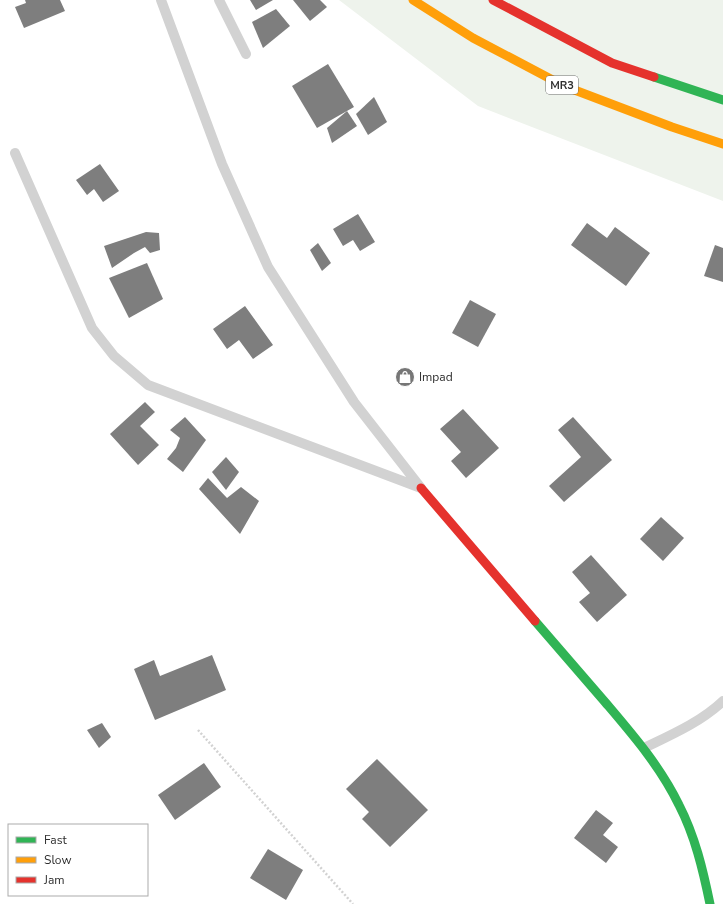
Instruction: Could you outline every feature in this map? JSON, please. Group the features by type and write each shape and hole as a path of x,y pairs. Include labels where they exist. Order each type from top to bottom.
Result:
{"main road":[{"name":"MR3","path":"413,0 474,38 564,86 672,127 723,144"},
{"path":"493,0 612,63 723,100"},
{"path":"421,488 644,748 668,786 689,826 703,869 710,904"}],"lane":[{"path":"160,0 222,164 268,267 354,402 421,488"},
{"path":"219,0 246,54"},
{"path":"15,152 92,328 114,356 148,385 421,488"},
{"path":"644,748 680,730 716,708 723,702"}],"path":[{"path":"198,730 353,904"}],"shaded area":[{"path":"339,0 723,0 723,201 478,106"}],"building":[{"path":"25,0 60,0 65,11 24,28 15,7 26,3"},
{"path":"250,0 273,0 256,10"},
{"path":"293,0 320,0 327,7 310,21"},
{"path":"276,9 290,26 263,48 252,22"},
{"path":"328,64 354,107 317,128 292,86"},
{"path":"374,97 387,122 368,135 356,114"},
{"path":"347,111 357,126 332,143 327,128"},
{"path":"100,164 119,191 103,202 94,189 87,195 76,180"},
{"path":"358,214 375,242 360,251 353,240 343,246 333,229"},
{"path":"587,223 607,238 615,227 650,253 626,286 571,245"},
{"path":"146,232 159,233 160,250 150,253 145,247 112,268 104,246"},
{"path":"318,243 331,263 322,271 310,250"},
{"path":"715,245 723,248 723,282 704,276"},
{"path":"147,263 163,299 129,318 109,278"},
{"path":"470,300 496,314 478,347 452,333"},
{"path":"245,306 273,345 253,359 239,340 227,349 213,329"},
{"path":"145,402 155,412 140,426 159,445 138,465 110,434"},
{"path":"463,409 499,448 466,478 451,461 461,452 440,429"},
{"path":"185,417 206,440 183,472 167,459 176,448 180,438 170,430"},
{"path":"573,417 612,460 564,502 549,486 581,457 558,430"},
{"path":"226,457 239,472 226,490 212,472"},
{"path":"208,478 227,498 241,487 259,501 240,534 199,489"},
{"path":"661,517 684,538 663,561 640,539"},
{"path":"591,555 627,595 597,622 579,602 590,593 572,572"},
{"path":"212,655 226,690 155,720 134,669 154,660 160,676"},
{"path":"102,723 111,737 99,748 87,730"},
{"path":"377,759 428,810 390,847 362,819 369,812 346,789"},
{"path":"204,763 221,787 175,820 158,795"},
{"path":"596,810 613,823 603,835 618,847 606,863 574,838"},
{"path":"268,849 303,870 286,900 250,878"}],"traffic: fast":[{"path":"654,77 723,100"},
{"path":"535,621 626,727 655,764 672,791 690,829 710,904"}],"traffic: slow":[{"path":"413,0 473,38 564,86 672,127 723,144"}],"traffic: jam":[{"path":"493,0 612,63 654,77"},
{"path":"421,488 535,621"}],"place":[{"name":"Impad","path":"405,377"}]}
